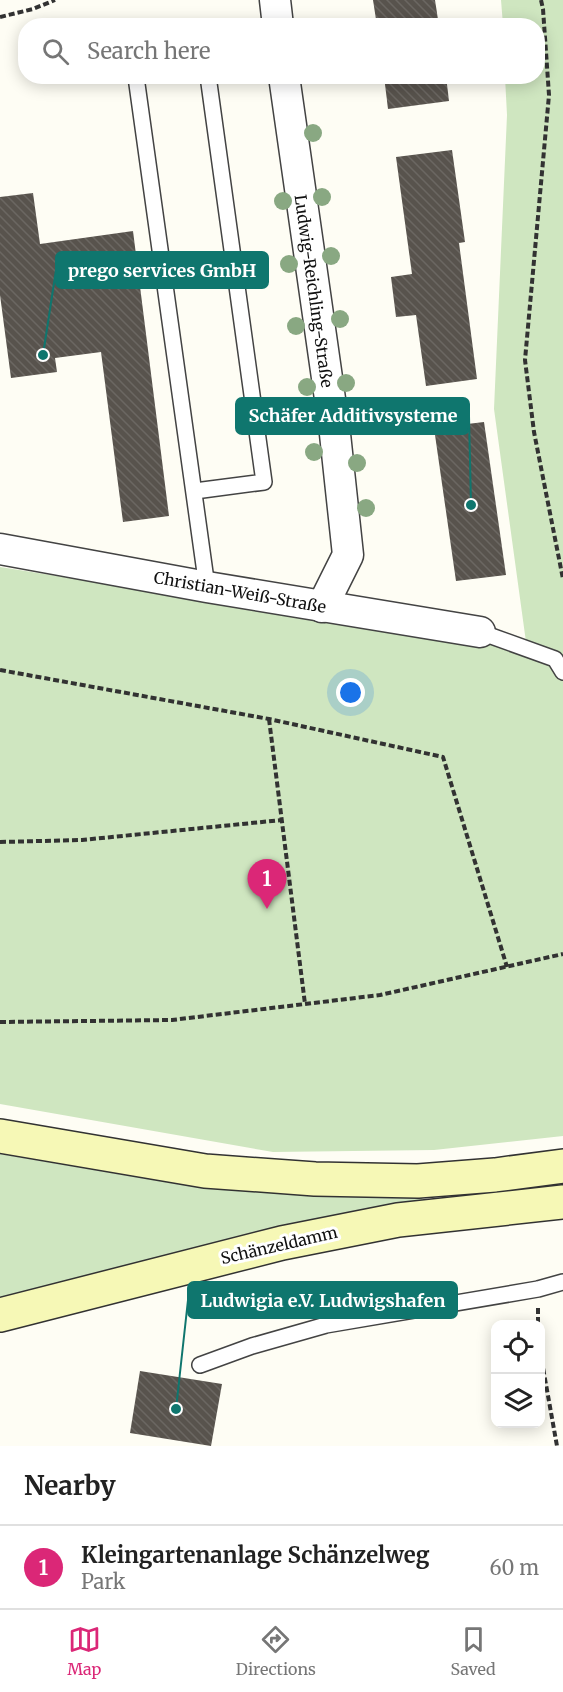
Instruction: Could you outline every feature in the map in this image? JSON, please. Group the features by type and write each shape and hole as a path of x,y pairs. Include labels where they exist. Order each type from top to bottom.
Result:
{"main road":[{"path":"0,1136 205,1171 315,1179 418,1180 495,1175 559,1166"},
{"name":"Schänzeldamm","path":"0,1315 282,1243 398,1220 562,1202"}],"street":[{"path":"275,0 277,18"},
{"name":"Ludwig-Reichling-Straße","path":"285,84 335,434 348,555 322,607"},
{"name":"Christian-Weiß-Straße","path":"0,549 322,607 480,632"}],"lane":[{"path":"137,84 207,587"},
{"path":"195,491 264,482 209,84"},
{"path":"480,632 555,659 563,672"},
{"path":"200,1365 252,1346 326,1325 538,1289 563,1282"}],"path":[{"path":"0,17 33,9 56,0"},
{"path":"541,0 544,18"},
{"path":"545,38 549,95 525,360 534,432 563,579"},
{"path":"0,670 269,719 443,757 507,967"},
{"path":"269,719 305,1004"},
{"path":"0,842 82,840 282,820"},
{"path":"0,1022 172,1020 380,995 563,954"},
{"path":"544,1374 557,1446"}],"green space":[{"path":"501,0 563,0 563,1136 434,1150 273,1152 0,1104 0,567 493,645 526,642 494,409 507,115 505,84 545,84 545,18 502,18"},
{"path":"0,1154 183,1185 423,1196 421,1202 0,1300"}],"building":[{"path":"373,0 435,0 438,18 376,18"},
{"path":"385,84 447,84 449,101 388,109"},
{"path":"452,150 465,242 459,243 477,379 426,386 416,315 396,317 391,277 412,274 396,157"},
{"path":"33,193 40,244 133,231 169,516 123,522 101,352 55,358 57,372 11,378 0,295 0,197"},
{"path":"484,422 506,575 456,581 434,428"},
{"path":"140,1371 222,1384 211,1446 130,1433"}],"place":[{"name":"prego services GmbH","path":"43,355"},
{"name":"Schäfer Additivsysteme","path":"471,505"},
{"name":"Kleingartenanlage Schänzelweg","path":"267,909"},
{"name":"Ludwigia e.V. Ludwigshafen","path":"176,1409"}]}
